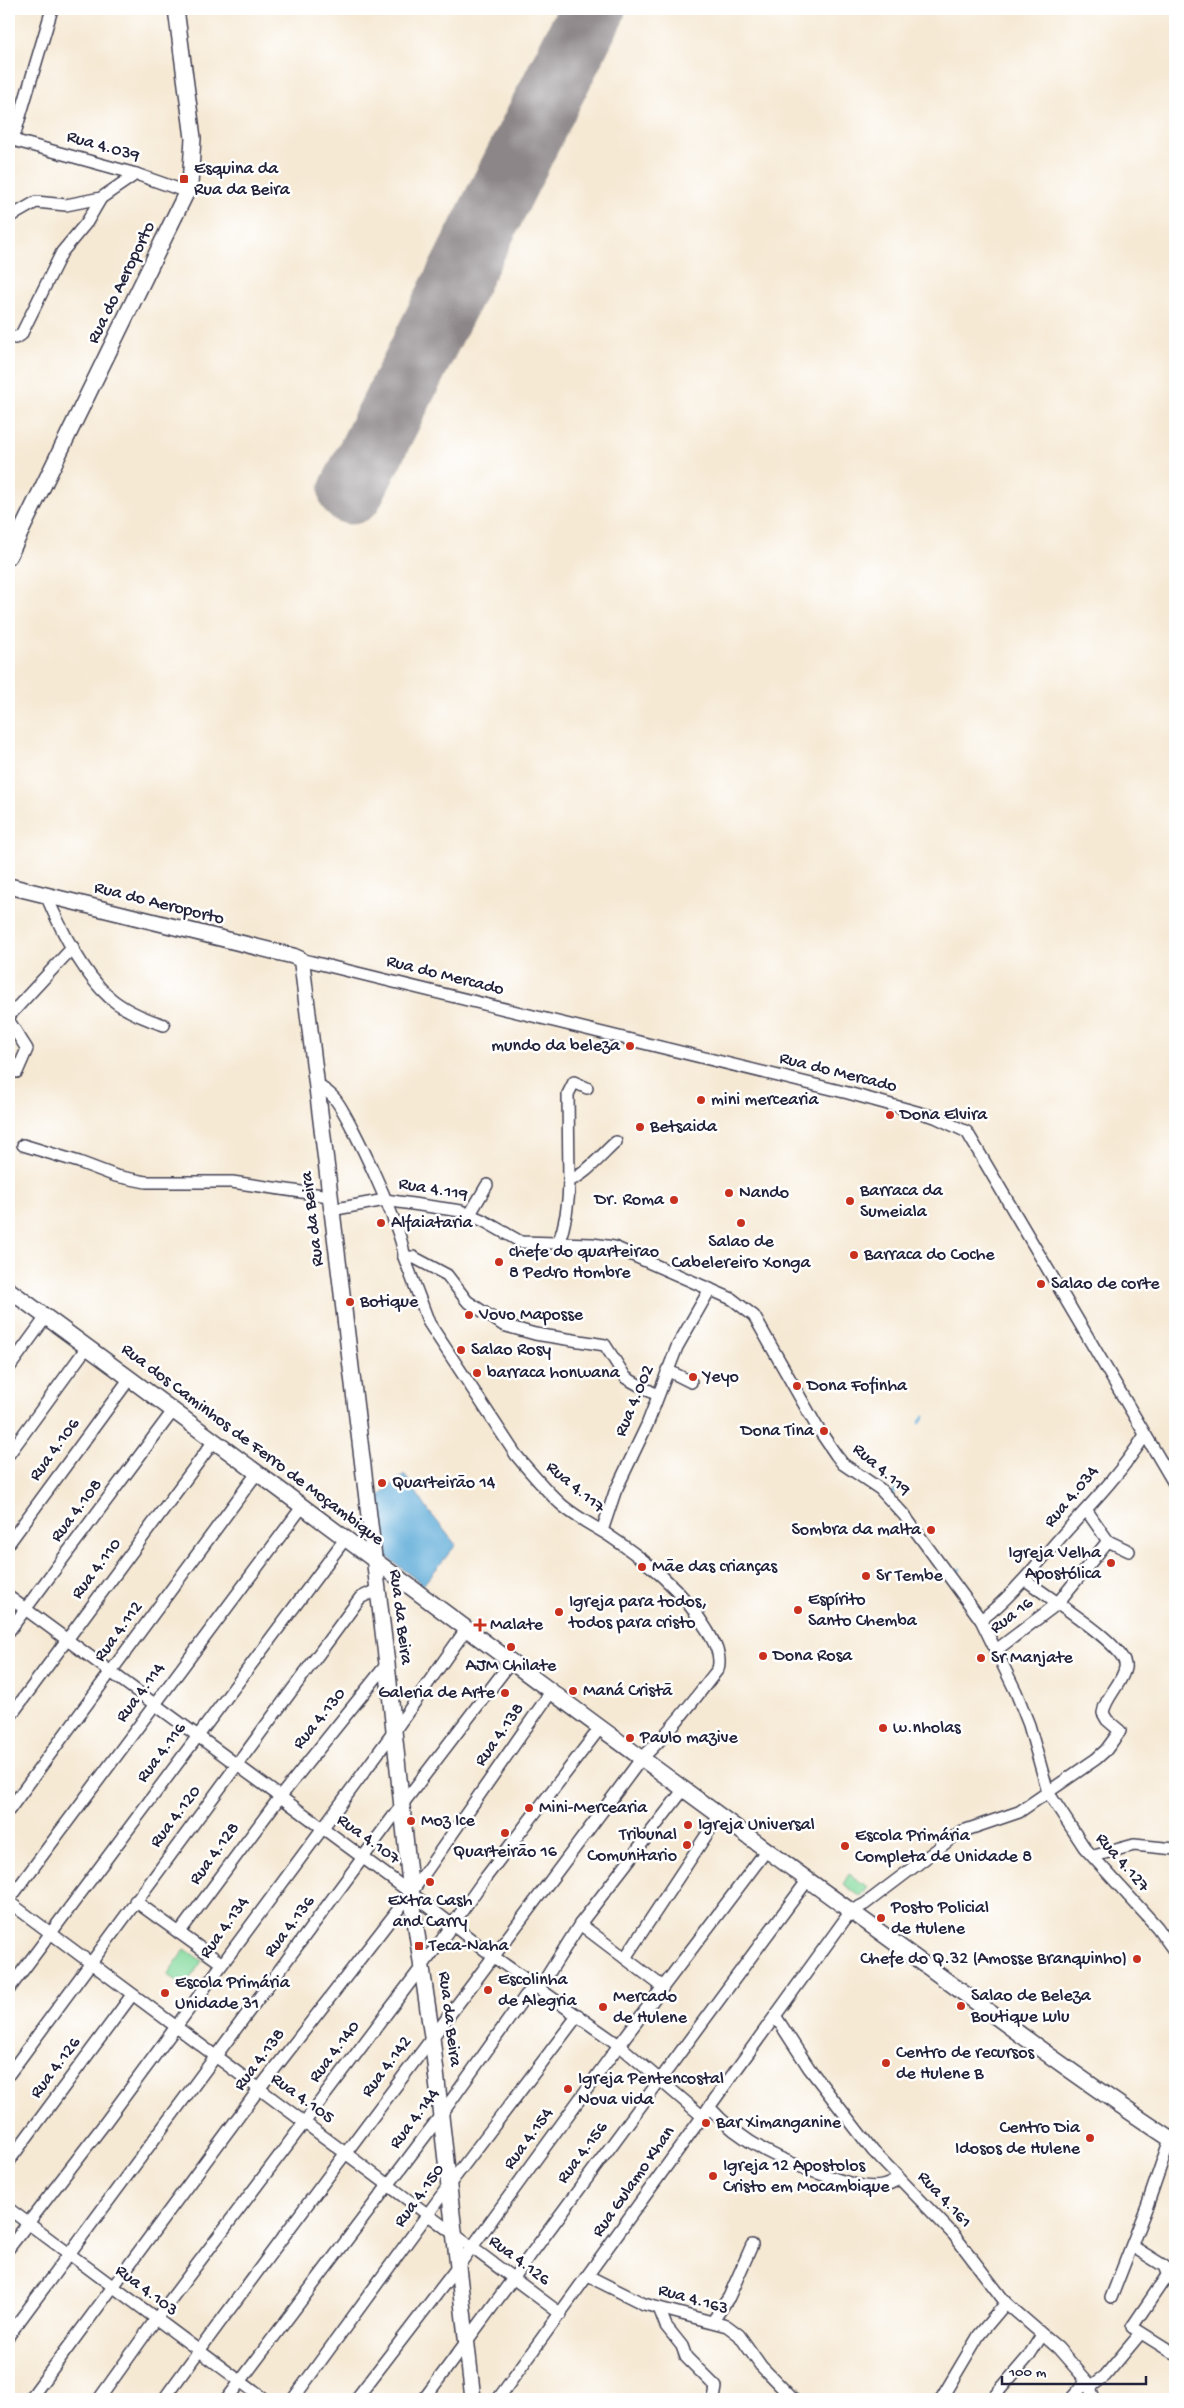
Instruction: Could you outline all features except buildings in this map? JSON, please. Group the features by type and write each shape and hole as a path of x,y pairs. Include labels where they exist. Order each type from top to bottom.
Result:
{"main road":[{"name":"Rua do Aeroporto","path":"9,556 14,532 187,192 192,176 192,138 176,9"},
{"name":"Rua do Aeroporto","path":"9,886 300,959"},
{"name":"Rua da Beira","path":"300,959 388,1664 401,1806 442,2115 473,2399"},
{"name":"Rua dos Caminhos de Ferro de Moçambique","path":"9,1290 467,1628 641,1759 684,1788 766,1851 851,1911 980,2007 1172,2141"}],"street":[{"path":"11,139 52,9"},
{"name":"Rua 4.039","path":"11,139 136,174 187,192"},
{"path":"9,212 15,214 36,202 66,205 101,198 136,174"},
{"path":"9,335 15,338 21,335 62,252 87,222 101,198"},
{"path":"46,895 59,926 110,998 138,1015 164,1025"},
{"path":"9,1016 73,947"},
{"name":"Rua do Mercado","path":"300,959 848,1093 935,1117 967,1132 1175,1485"},
{"path":"9,1022 27,1049 17,1072 9,1068"},
{"path":"558,1244 566,1220 569,1180 568,1094 574,1082 587,1088"},
{"name":"Rua 4.117","path":"317,1085 336,1100 385,1200 399,1233 404,1250 404,1258 429,1323 516,1455 532,1475 562,1505 662,1574 701,1620 719,1656 718,1669 656,1745 641,1759"},
{"path":"569,1180 584,1172 616,1142"},
{"name":"Rua 4.119","path":"23,1145 79,1162 116,1176 146,1182 232,1182 330,1203 385,1200 438,1206 470,1214 521,1242 592,1244 614,1247 740,1304 754,1316 817,1427 836,1455 844,1464 880,1488 904,1515 981,1620 1029,1725 1048,1792"},
{"path":"470,1214 487,1185"},
{"path":"404,1258 413,1257 447,1275 466,1300 503,1325 536,1334 604,1344 626,1378 657,1395"},
{"name":"Rua 4.002","path":"602,1531 615,1492 647,1426 657,1395 677,1347 710,1289"},
{"path":"9,1368 46,1317"},
{"path":"9,1454 87,1347"},
{"path":"667,1370 691,1382"},
{"name":"Rua 4.106","path":"9,1543 130,1378"},
{"name":"Rua 4.108","path":"9,1631 173,1411"},
{"name":"Rua 4.034","path":"981,1620 1010,1597 1026,1580 1069,1528 1087,1511 1145,1435"},
{"name":"Rua 4.110","path":"9,1718 214,1441"},
{"name":"Rua 4.112","path":"9,1810 257,1473"},
{"name":"Rua 4.114","path":"9,1901 302,1507"},
{"path":"1087,1511 1108,1541 1129,1551"},
{"name":"Rua 4.116","path":"9,1989 196,1736 345,1539"},
{"name":"Rua 16","path":"995,1651 1057,1604 1108,1541"},
{"path":"851,1911 865,1904 960,1832 1019,1812 1096,1759 1110,1745 1120,1731 1107,1720 1103,1713 1122,1677 1125,1660 1118,1650 1090,1626 1026,1580"},
{"name":"Rua 4.120","path":"9,2074 360,1598 370,1593 378,1592"},
{"name":"Rua 4.107","path":"9,1597 362,1859 411,1892 452,1926 536,1988 578,2015 619,2045 659,2081 773,2157 846,2182 873,2187 883,2186 900,2179"},
{"name":"Rua 4.134","path":"9,2248 102,2127 221,1963 395,1730 467,1628"},
{"name":"Rua 4.136","path":"9,2335 401,1806 511,1662"},
{"name":"Rua 4.130","path":"280,1797 388,1664"},
{"name":"Rua 4.138","path":"30,2399 259,2089 411,1892 551,1692"},
{"name":"Rua 4.140","path":"99,2399 156,2319 423,1966 486,1877 600,1728"},
{"name":"Rua 4.142","path":"164,2399 345,2152 494,1957 641,1759"},
{"name":"Rua 4.144","path":"227,2399 442,2115 526,1995 544,1980 580,1924 684,1788"},
{"name":"Rua 4.127","path":"1048,1792 1067,1824 1157,1927 1175,1952"},
{"name":"Rua 4.128","path":"179,1933 280,1797"},
{"path":"625,1958 719,1816"},
{"path":"1094,1856 1134,1845 1175,1849"},
{"name":"Rua 4.154","path":"356,2399 459,2265 619,2045 766,1851"},
{"name":"Rua 4.156","path":"424,2399 807,1881"},
{"name":"Rua 4.105","path":"9,1901 132,1995 455,2235"},
{"path":"135,1901 221,1963"},
{"name":"Rua Gulamo Khan","path":"498,2399 851,1911"},
{"path":"580,1924 664,1987"},
{"name":"Rua 4.126","path":"9,2162 132,1995"},
{"name":"Rua 4.150","path":"293,2399 578,2015"},
{"name":"Rua 4.161","path":"776,2017 824,2089 873,2151 954,2235 1006,2302 1058,2348 1088,2384 1094,2399"},
{"path":"1111,2298 1172,2141"},
{"name":"Rua 4.103","path":"9,2209 198,2352 264,2399"},
{"name":"Rua 4.126","path":"455,2235 561,2314"},
{"path":"713,2321 729,2297 752,2245"},
{"path":"1132,2246 1164,2266 1171,2278 1132,2325 1133,2328 1175,2354"},
{"name":"Rua 4.163","path":"588,2276 644,2304 727,2326 739,2335 761,2366 793,2399"},
{"path":"941,2399 979,2335 1006,2302"},
{"path":"659,2308 666,2326 682,2346 686,2356 716,2387 714,2399"},
{"path":"1071,2399 1088,2384 1105,2376 1140,2334"},
{"path":"992,2399 1028,2357 1042,2335"}],"green space":[{"path":"849,1874 868,1887 861,1897 843,1884"},
{"path":"185,1949 202,1961 185,1986 167,1975"}],"water":[{"path":"404,1474 428,1510 456,1545 423,1585 377,1549 372,1503"}],"waterway":[{"path":"920,1422 924,1417"},
{"path":"891,1496 898,1487"},
{"path":"955,1574 960,1569"}],"runway":[{"path":"351,492 593,9"}],"place":[{"name":"Esquina da Rua da Beira","path":"184,179"},
{"name":"mundo da beleza","path":"630,1046"},
{"name":"mini mercearia","path":"701,1100"},
{"name":"Dona Elvira","path":"890,1115"},
{"name":"Betsaida","path":"640,1127"},
{"name":"Nando","path":"729,1193"},
{"name":"Dr. Roma","path":"674,1200"},
{"name":"Barraca da Sumeiala","path":"850,1201"},
{"name":"Alfaiataria","path":"381,1223"},
{"name":"Salao de Cabelereiro Xonga","path":"741,1223"},
{"name":"Barraca do Coche","path":"854,1255"},
{"name":"chefe do quarteirao 8 Pedro Hombre","path":"499,1262"},
{"name":"Salao de corte","path":"1041,1284"},
{"name":"Botique","path":"350,1302"},
{"name":"Vovo Maposse","path":"469,1315"},
{"name":"Salao Rosy","path":"461,1350"},
{"name":"barraca honwana","path":"477,1373"},
{"name":"Yeyo","path":"693,1377"},
{"name":"Dona Fofinha","path":"797,1386"},
{"name":"Dona Tina","path":"824,1431"},
{"name":"Quarteirão 14","path":"382,1483"},
{"name":"Sombra da malta","path":"931,1530"},
{"name":"Igreja Velha Apostólica","path":"1111,1563"},
{"name":"Mãe das crianças","path":"642,1567"},
{"name":"Sr Tembe","path":"866,1576"},
{"name":"Espírito Santo Chemba","path":"798,1610"},
{"name":"Igreja para todos, todos para cristo","path":"559,1612"},
{"name":"Malate","path":"480,1625"},
{"name":"AJM Chilate","path":"511,1647"},
{"name":"Dona Rosa","path":"763,1656"},
{"name":"Sr Manjate","path":"981,1658"},
{"name":"Maná Cristã","path":"573,1691"},
{"name":"Galeria de Arte","path":"505,1693"},
{"name":"w.nholas","path":"883,1728"},
{"name":"Paulo mazive","path":"630,1738"},
{"name":"Mini-Mercearia","path":"529,1808"},
{"name":"Moz Ice","path":"411,1821"},
{"name":"Igreja Universal","path":"688,1825"},
{"name":"Quarteirão 16","path":"505,1833"},
{"name":"Tribunal Comunitario","path":"687,1845"},
{"name":"Escola Primária Completa de Unidade 8","path":"845,1846"},
{"name":"Extra Cash and Carry","path":"430,1882"},
{"name":"Posto Policial de Hulene","path":"881,1918"},
{"name":"Teca-Naha","path":"419,1946"},
{"name":"Chefe do Q.32 (Amosse Branquinho)","path":"1137,1959"},
{"name":"Escolinha de Alegria","path":"488,1990"},
{"name":"Escola Primária Unidade 31","path":"165,1993"},
{"name":"Salao de Beleza Boutique Lulu","path":"961,2006"},
{"name":"Mercado de Hulene","path":"603,2007"},
{"name":"Centro de recursos de Hulene B","path":"886,2063"},
{"name":"Igreja Pentencostal Nova vida","path":"568,2089"},
{"name":"Bar Ximanganine","path":"706,2123"},
{"name":"Centro Dia Idosos de Hulene","path":"1090,2138"},
{"name":"Igreja 12 Apostolos Cristo em Mocambique","path":"713,2176"}]}
